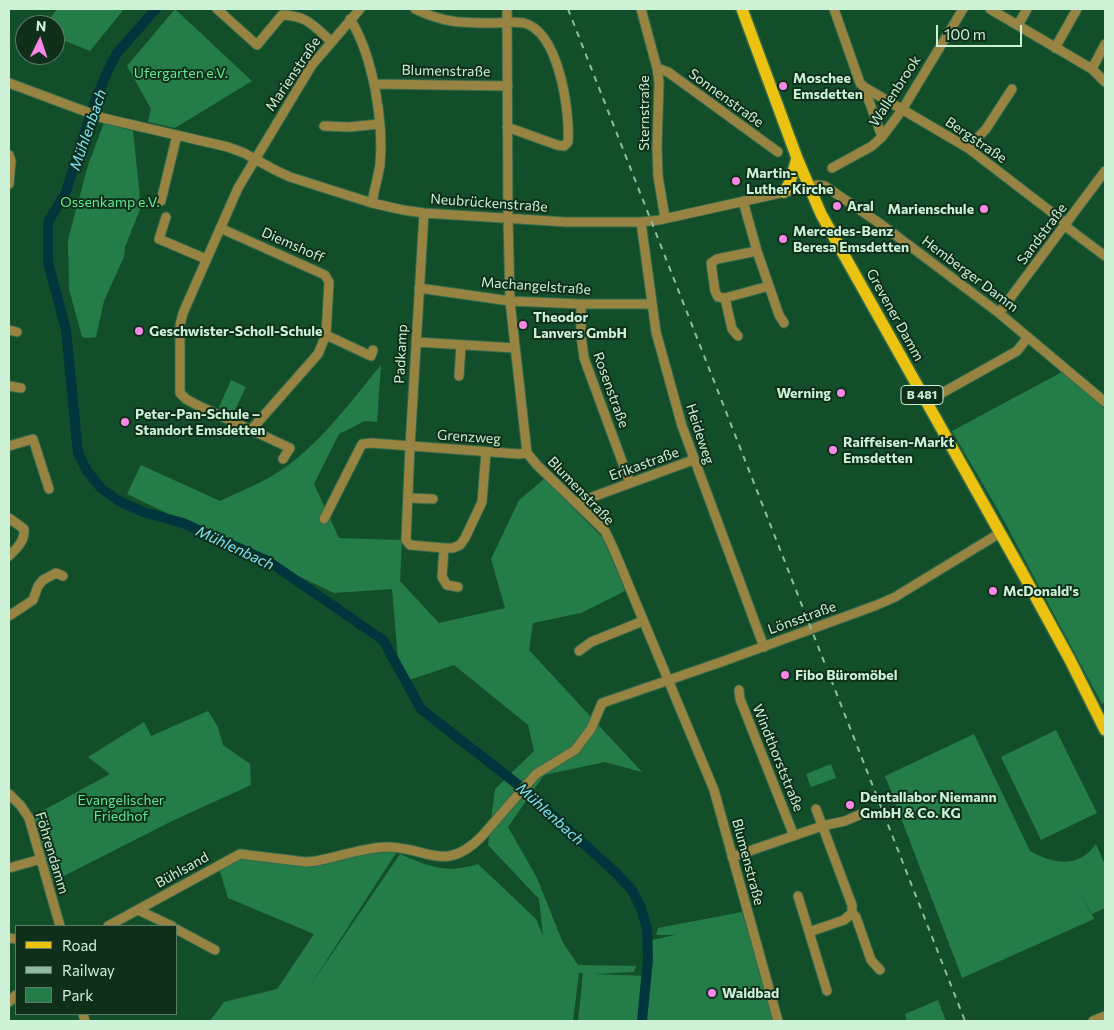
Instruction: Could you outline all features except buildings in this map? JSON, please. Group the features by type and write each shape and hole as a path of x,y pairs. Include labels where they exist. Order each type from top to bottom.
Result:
{"main road":[{"name":"Grevener Damm","path":"742,9 797,158 821,214 1070,660 1105,730"},
{"path":"784,192 790,182 797,158"}],"street":[{"path":"217,9 256,45 282,15 303,18 331,41"},
{"name":"Marienstraße","path":"255,159 312,65 360,9"},
{"path":"415,9 441,20 459,23 522,23 533,27 547,43 556,61 564,86 568,114 568,142 564,146 557,145 507,127"},
{"path":"507,9 508,86"},
{"name":"Sternstraße","path":"641,9 659,82 658,176 665,218"},
{"path":"834,9 860,83 864,87 882,137"},
{"name":"Wallenbrook","path":"832,168 872,146 882,137 902,110 963,9"},
{"path":"990,9 1092,69 1105,82"},
{"path":"1018,25 1027,9"},
{"path":"1055,48 1077,9"},
{"path":"350,19 356,29 375,84 381,150 380,167 372,203"},
{"path":"1092,69 1105,44"},
{"name":"Sonnenstraße","path":"657,68 668,72 778,152"},
{"name":"Neubrückenstraße","path":"9,83 103,118 228,147 244,153 290,177 372,203 424,213 574,222 641,222 809,188"},
{"name":"Blumenstraße","path":"375,84 508,86 510,301 527,453 605,531 714,790 778,1021"},
{"name":"Bergstraße","path":"864,87 968,148 1105,256"},
{"path":"968,148 986,129 1012,89"},
{"path":"324,126 349,127 379,124"},
{"path":"162,201 177,135"},
{"path":"9,155 11,161 9,184"},
{"path":"255,159 238,188 183,313 180,325 180,393 194,404 290,448 283,459"},
{"name":"Sandstraße","path":"999,313 1105,171"},
{"name":"Hemberger Damm","path":"809,188 817,185 829,188 882,224 999,313 1105,402"},
{"path":"743,201 757,251 779,314 784,323"},
{"name":"Padkamp","path":"424,213 406,540 414,547 444,548"},
{"path":"166,217 159,239 206,259"},
{"name":"Heideweg","path":"641,222 656,332 682,426 693,460 764,647"},
{"name":"Diemshoff","path":"220,228 325,275 330,282 326,335 318,354 251,430"},
{"path":"757,251 717,259 711,263 715,291 718,297 725,298 769,286"},
{"name":"Machangelstraße","path":"419,288 510,301 580,304 652,304"},
{"path":"725,298 732,329 738,336"},
{"name":"Rosenstraße","path":"580,304 584,358 630,483"},
{"path":"326,335 371,356 374,350"},
{"path":"926,402 1017,350 1028,337"},
{"path":"416,342 515,348"},
{"path":"459,376 461,345"},
{"path":"9,386 21,388"},
{"path":"9,446 33,439 49,490"},
{"name":"Grenzweg","path":"324,519 362,444 527,453"},
{"path":"458,587 447,585 442,577 444,548 453,548 460,545 482,502 486,452"},
{"name":"Erikastraße","path":"576,503 693,460"},
{"path":"408,498 433,499"},
{"path":"9,518 24,529 23,540 9,556"},
{"name":"Lönsstraße","path":"240,854 316,861 382,847 391,847 436,857 450,856 463,851 472,846 524,790 536,774 575,750 591,729 602,704 764,647 895,598 1000,533"},
{"path":"9,616 33,600 38,586 43,580 56,573 63,576"},
{"path":"579,650 591,642 643,621"},
{"name":"Windthorststraße","path":"739,690 740,699 794,836"},
{"name":"Föhrendamm","path":"9,794 21,806 29,818 60,925"},
{"path":"816,808 852,905 852,913 856,917 872,960 880,970"},
{"path":"732,857 822,826 845,822 866,812"},
{"name":"Bühlsand","path":"118,924 138,910 240,854"},
{"path":"9,868 41,859"},
{"path":"798,896 827,990"},
{"path":"138,910 170,925"},
{"path":"809,932 844,920 852,913"},
{"path":"178,930 215,950"},
{"path":"1093,1021 1105,1016"}],"green space":[{"path":"57,9 124,9 90,51 65,41 65,15 52,15"},
{"name":"Ufergarten e.V.","path":"175,9 252,81 175,128 148,122 151,109 127,66"},
{"name":"Ossenkamp e.V.","path":"104,123 133,131 141,207 125,247 124,257 104,301 96,337 87,338 82,337 69,289 68,240 88,165"},
{"path":"381,365 377,422 365,421 339,434 314,484 339,538 402,540 400,581 439,623 505,608 491,559 519,500 544,479 603,538 625,591 581,613 533,623 529,650 642,772 605,762 544,775 508,827 537,878 563,943 578,965 636,966 634,972 594,974 651,976 652,940 675,935 656,935 658,928 742,912 770,1008 776,1021 578,1021 583,973 579,973 573,1021 210,1021 224,1002 277,989 314,934 228,898 219,868 241,856 306,863 382,848 398,850 308,989 400,854 438,868 447,869 478,864 536,919 543,936 539,899 488,845 495,789 534,751 528,725 454,665 400,683 392,589 334,593 127,494 141,465 220,501 262,482 291,463 319,438"},
{"path":"1062,372 1105,409 1105,702 1102,704 1003,519 952,431"},
{"path":"231,380 246,387 233,414 219,407"},
{"name":"Evangelischer Friedhof","path":"208,711 218,727 223,745 250,764 251,785 170,822 52,882 33,816 110,774 88,757 144,722 151,736"},
{"path":"1056,730 1097,813 1041,840 1001,757"},
{"path":"974,734 1030,851 1048,859 1065,862 1074,861 1081,857 1096,844 1105,865 1105,908 1092,914 1077,885 1094,919 962,978 885,776"},
{"path":"831,764 836,778 811,787 806,774"},
{"path":"938,1000 946,1021 907,1021 905,1014"}],"waterway":[{"name":"Mühlenbach","path":"156,9 117,53 108,70 94,104 66,192 48,222 48,262 66,330 78,453 87,471 101,488 119,501 143,512 183,523 268,561 383,640 421,709 521,787 616,873 632,890 641,908 647,928 648,959 642,1021"}],"railway":[{"path":"568,9 965,1021"}],"place":[{"name":"Moschee Emsdetten","path":"783,86"},
{"name":"Martin- Luther Kirche","path":"736,181"},
{"name":"Aral","path":"837,206"},
{"name":"Marienschule","path":"984,209"},
{"name":"Mercedes-Benz Beresa Emsdetten","path":"783,239"},
{"name":"Theodor Lanvers GmbH","path":"523,325"},
{"name":"Geschwister-Scholl-Schule","path":"139,331"},
{"name":"Werning","path":"841,393"},
{"name":"Peter-Pan-Schule – Standort Emsdetten","path":"125,422"},
{"name":"Raiffeisen-Markt Emsdetten","path":"833,450"},
{"name":"McDonald's","path":"993,591"},
{"name":"Fibo Büromöbel","path":"785,675"},
{"name":"Dentallabor Niemann GmbH & Co. KG","path":"850,805"},
{"name":"Waldbad","path":"712,993"}]}
